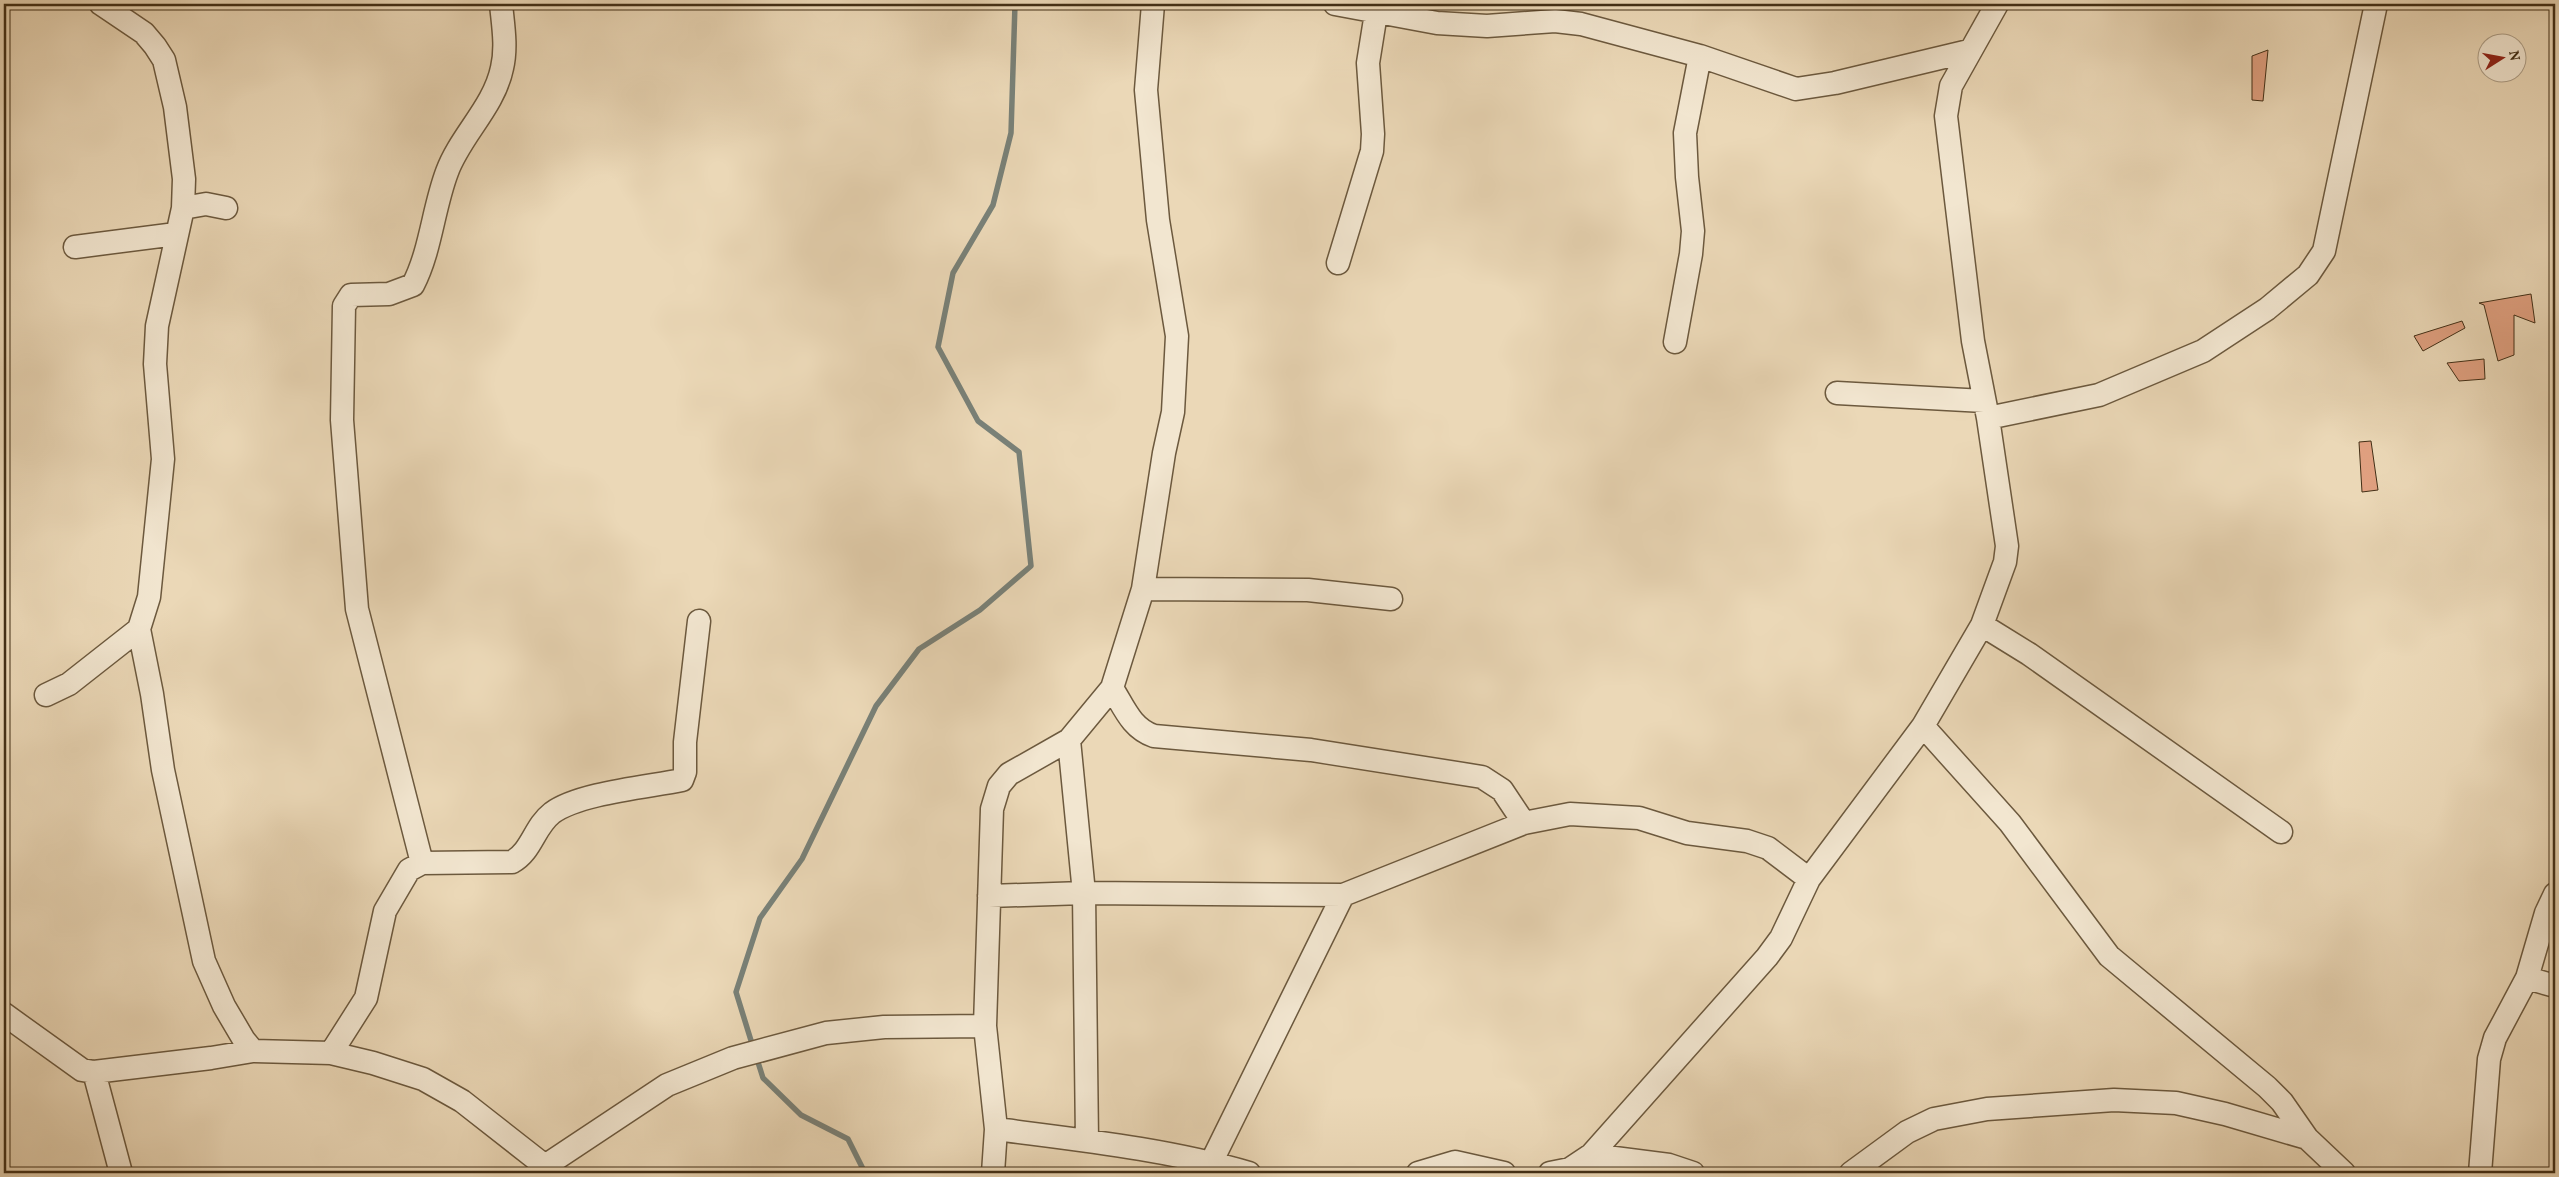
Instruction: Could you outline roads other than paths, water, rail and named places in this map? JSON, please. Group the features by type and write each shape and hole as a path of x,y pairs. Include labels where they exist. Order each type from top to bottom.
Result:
{"street":[{"path":"101,4 144,33 164,60 175,107 184,179 183,208 157,326 155,364 163,460 149,597 139,629 152,694 162,770 204,961 224,1006 244,1040 253,1050"},
{"path":"422,863 357,609 342,420 344,306 352,295 390,294 413,285 422,268 447,171 489,100 502,69 505,45 502,4"},
{"path":"993,1173 996,1129 985,1026 992,809 999,786 1009,774 1069,740 1112,688 1143,589 1164,453 1173,412 1177,336 1158,220 1146,90 1153,4"},
{"path":"1334,4 1437,23 1487,26 1555,21 1581,24 1700,56 1768,81 1804,89 1969,51"},
{"path":"1564,1172 1590,1155 1767,957 1781,938 1809,879 1923,726 1982,625 2001,576 2007,546 1974,341 1946,116 1951,86 1997,4"},
{"path":"1837,393 1986,410 2099,395 2203,351 2267,309 2308,275 2324,251 2376,4"},
{"path":"1338,263 1372,151 1373,134 1368,63 1376,13"},
{"path":"1674,342 1691,254 1692,231 1685,133 1700,56"},
{"path":"183,208 206,204 226,208"},
{"path":"75,247 176,234"},
{"path":"1143,589 1308,590 1391,599"},
{"path":"331,1053 366,998 385,911 409,870 422,863 512,862 519,858 532,843 541,823 553,812 570,803 682,780 685,772 685,742 699,621"},
{"path":"1982,625 2029,654 2281,832"},
{"path":"46,694 69,684 139,629"},
{"path":"1112,688 1133,723 1142,732 1154,736 1311,750 1482,777 1502,790 1524,823"},
{"path":"1923,726 2010,822 2109,956 2267,1087 2282,1102 2307,1138 2344,1173"},
{"path":"1069,740 1084,892 1087,1141"},
{"path":"988,896 1084,892 1343,895 1524,823 1570,814 1639,818 1688,833 1746,841 1768,848 1809,879"},
{"path":"2480,1173 2489,1059 2495,1038 2527,978 2546,913 2555,894"},
{"path":"1209,1168 1343,895"},
{"path":"2527,978 2555,986"},
{"path":"4,1014 82,1070 94,1072 211,1058 253,1050 331,1053 373,1063 422,1079 462,1101 544,1170 667,1085 733,1058 826,1033 884,1027 985,1026"},
{"path":"94,1072 121,1173"},
{"path":"1851,1173 1907,1132 1934,1119 1987,1109 2114,1100 2176,1103 2225,1114 2307,1138"},
{"path":"996,1129 1087,1141 1209,1168 1249,1173"},
{"path":"1590,1155 1669,1165 1693,1173"},
{"path":"1418,1173 1455,1162 1504,1173"}],"waterway":[{"path":"753,1047 736,992 760,918 802,859 876,706 919,649 980,610 1031,566 1019,452 978,421 938,347 953,273 993,205 1011,133 1015,4"},
{"path":"756,1056 763,1078 801,1115 848,1139 865,1173"}]}
